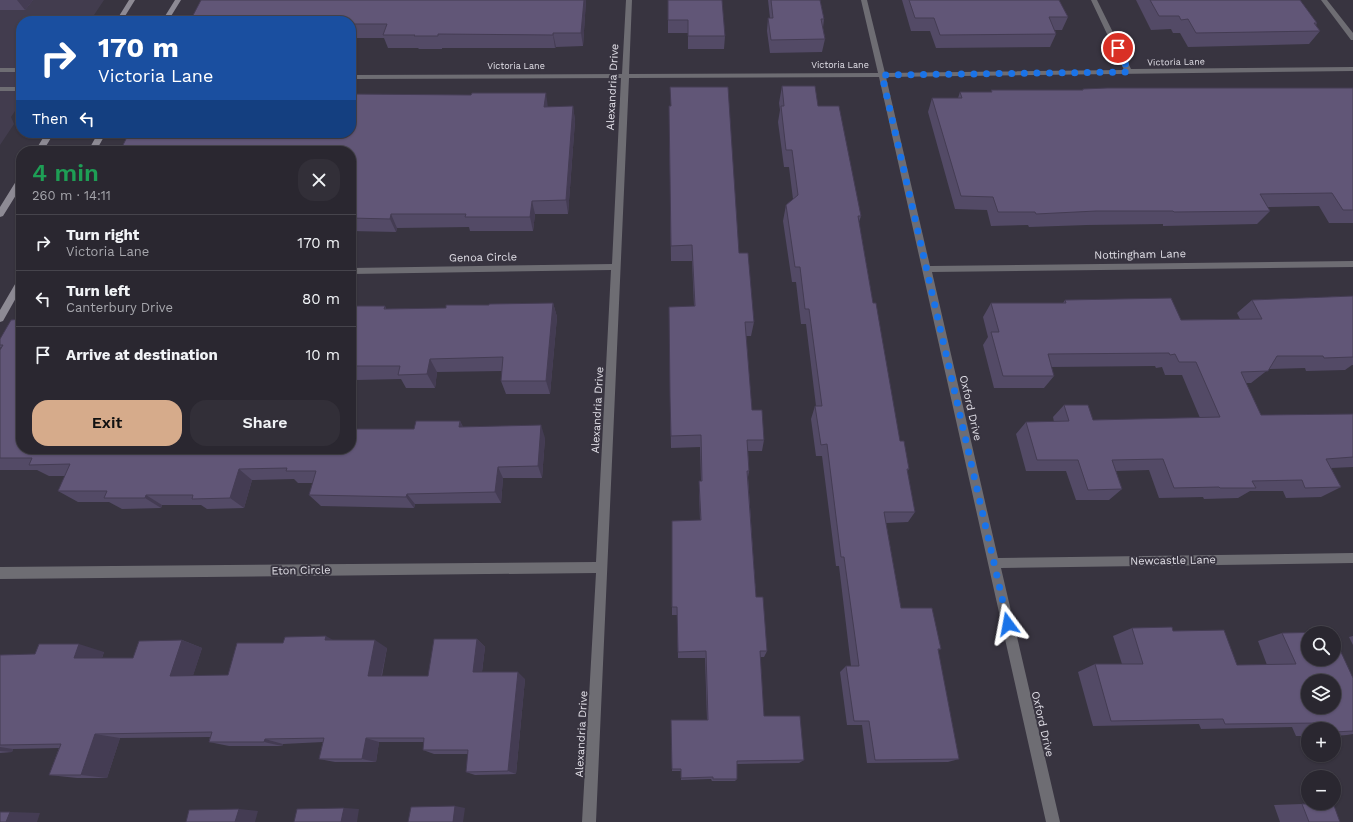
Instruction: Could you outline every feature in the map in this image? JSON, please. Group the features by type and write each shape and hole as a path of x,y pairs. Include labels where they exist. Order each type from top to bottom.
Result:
{"main road":[{"path":"122,16 132,0"},
{"path":"168,16 178,0"},
{"path":"0,214 16,188"},
{"path":"0,318 16,290"}],"street":[{"name":"Alexandria Drive","path":"589,822 628,0"},
{"name":"Oxford Drive","path":"864,0 994,563 1052,822"},
{"path":"1094,0 1129,72"},
{"path":"1324,0 1353,38"},
{"name":"Victoria Lane","path":"356,77 882,75 1353,69"},
{"path":"0,70 16,70"},
{"path":"0,89 16,89"},
{"name":"Nottingham Lane","path":"926,268 1353,264"},
{"name":"Genoa Circle","path":"356,271 616,267"},
{"name":"Newcastle Lane","path":"994,563 1353,558"},
{"name":"Eton Circle","path":"0,573 602,567"}],"shaded area":[{"path":"0,0 104,0 93,16 16,16 16,110 11,117 14,124 0,145"}],"building":[{"path":"201,0 584,0 581,33 553,33 553,35 383,35 387,24 356,24 356,16 193,16"},
{"path":"668,0 722,0 725,36 688,36 688,20 668,20"},
{"path":"771,0 820,0 824,19 821,19 825,39 771,40 768,18 773,18"},
{"path":"909,0 1059,0 1068,17 1049,17 1056,34 940,35 934,18 915,18"},
{"path":"1150,0 1300,0 1317,23 1314,23 1320,31 1196,33 1188,19 1181,20 1179,16 1159,16"},
{"path":"782,86 815,86 818,106 839,106 861,216 858,216 873,303 876,303 900,441 904,441 909,469 907,469 915,512 884,512 901,608 932,608 941,649 938,649 959,759 875,760 869,721 854,721 846,666 859,666 844,557 841,557 827,444 821,445 815,406 822,406 809,309 805,309 800,267 795,267 786,205 798,195 792,150 786,150 781,106 784,106"},
{"path":"670,87 728,87 739,253 748,253 754,322 745,322 752,410 762,410 764,440 747,440 749,471 747,471 756,597 763,597 767,651 760,651 764,716 800,716 804,760 737,761 737,779 713,779 713,777 681,778 681,769 672,769 671,720 708,720 706,651 678,652 677,607 672,607 672,521 701,520 699,481 702,481 701,435 671,436 669,307 695,306 692,245 671,246"},
{"path":"1107,88 1353,88 1353,210 1343,210 1332,193 1260,194 1270,211 1096,211 1036,214 1035,212 998,212 993,197 961,196 932,98 962,98 960,92 992,92 991,90 1083,90"},
{"path":"472,93 546,93 544,107 573,106 566,200 532,201 530,217 465,217 466,214 391,214 390,219 356,218 356,146 122,146 126,138 356,138 356,94 471,95"},
{"path":"1353,296 1353,357 1324,358 1323,356 1277,356 1268,371 1241,372 1261,415 1353,414 1353,457 1326,459 1341,487 1305,488 1302,480 1252,481 1256,488 1174,488 1163,459 1112,460 1122,489 1088,490 1078,460 1037,460 1026,422 1069,421 1064,405 1088,405 1093,420 1220,417 1196,362 1179,362 1175,354 1170,355 1169,353 1048,354 1054,376 1003,376 991,332 999,332 991,303 1066,303 1065,300 1171,298 1181,320 1262,319 1252,300"},
{"path":"553,303 546,381 501,381 503,357 430,359 427,374 398,375 400,366 356,366 356,306 385,306 384,309 446,308 446,305"},
{"path":"11,320 16,320 16,454 356,454 356,429 414,429 416,421 460,421 459,427 541,425 538,466 498,467 495,492 407,494 406,497 309,495 316,471 286,471 287,468 239,469 230,498 192,499 193,495 146,495 145,498 104,498 107,491 58,491 70,464 29,465 32,458 0,458 0,350 3,345 0,345 0,339"},
{"path":"1172,627 1173,631 1224,630 1237,665 1296,664 1282,633 1301,633 1301,666 1341,666 1341,652 1353,678 1353,731 1341,732 1341,722 1225,724 1223,719 1111,721 1095,664 1143,664 1132,628"},
{"path":"326,636 325,640 375,640 368,676 428,676 434,639 477,639 473,672 518,672 508,771 466,772 468,750 423,750 424,738 366,738 362,759 319,759 324,738 265,739 264,742 209,742 212,732 95,734 81,775 49,775 61,744 0,745 0,655 35,654 39,644 79,644 74,658 133,658 139,641 182,640 170,676 228,675 237,643 283,643 285,637"},
{"path":"455,806 453,822 408,822 411,807"},
{"path":"344,808 341,822 294,822 297,809"},
{"path":"239,809 235,822 186,822 189,810"},
{"path":"1304,810 1336,810 1340,822 1309,822"},
{"path":"0,812 10,812 6,822 0,822"}],"route":[{"path":"1008,624 882,75 1129,72 1118,48"}]}
